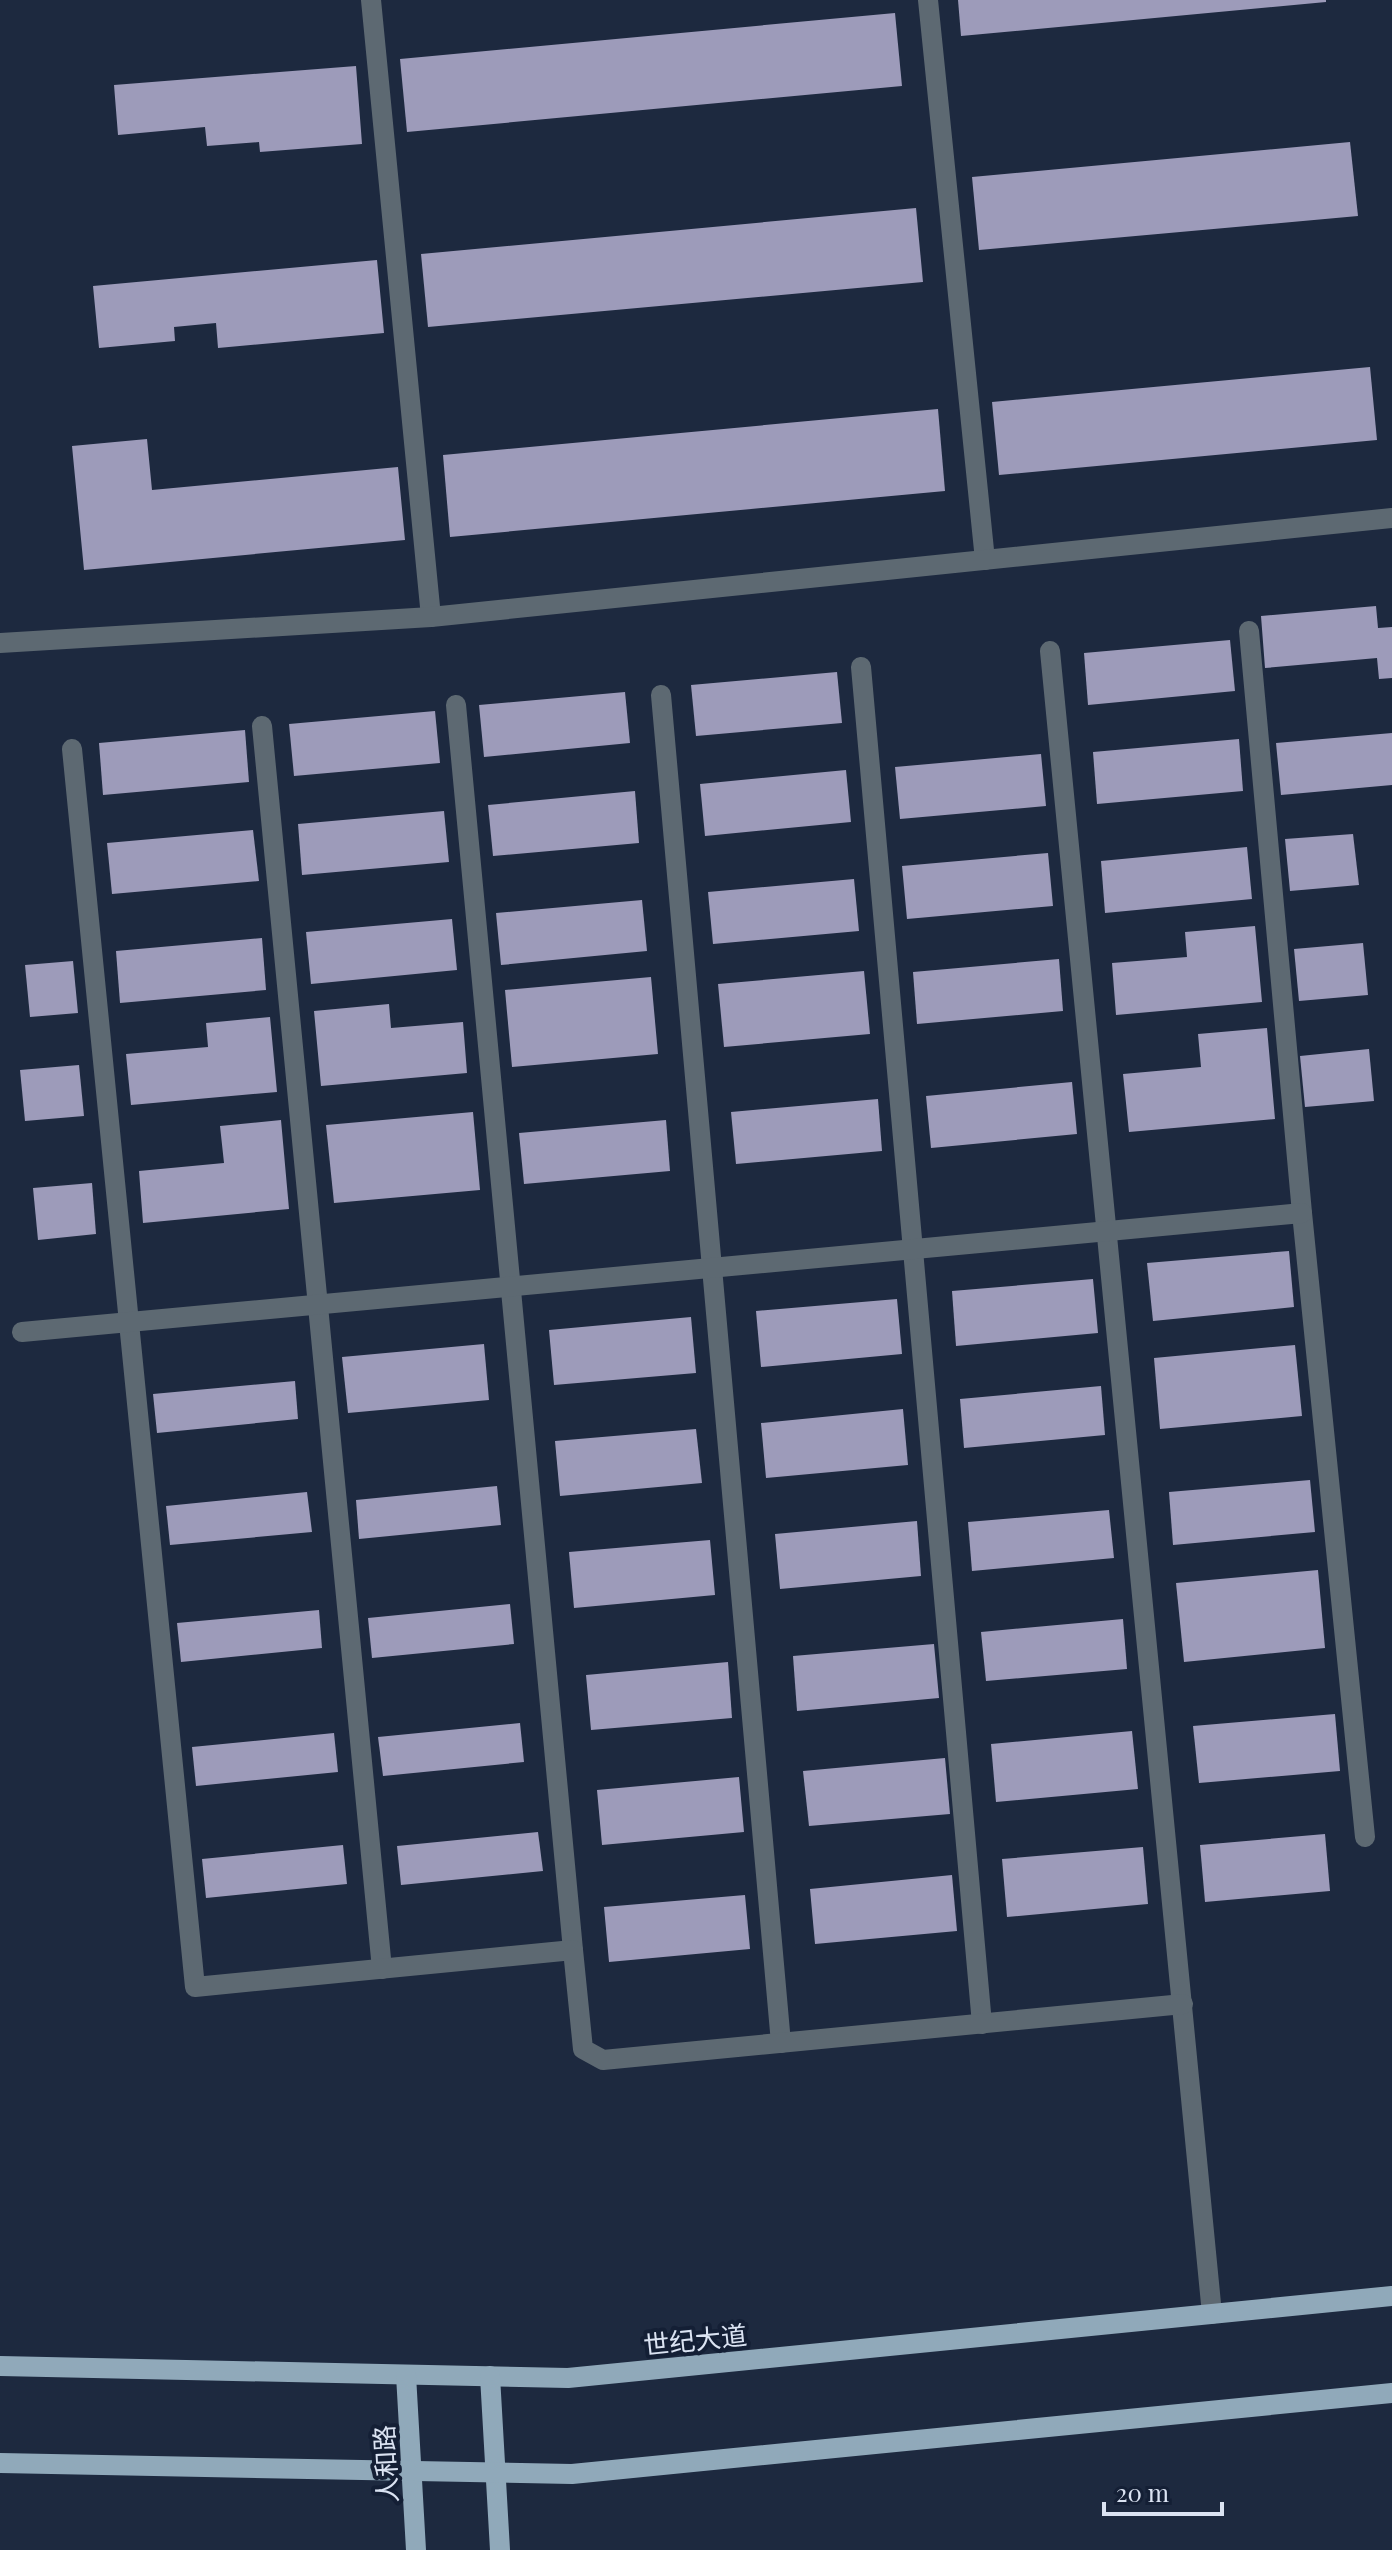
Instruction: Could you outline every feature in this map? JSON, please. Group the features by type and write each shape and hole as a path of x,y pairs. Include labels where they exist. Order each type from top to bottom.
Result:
{"main road":[{"name":"世纪大道","path":"0,2366 568,2378 1392,2296"},
{"name":"人和路","path":"406,2375 416,2550"},
{"path":"490,2376 500,2550"},
{"path":"0,2463 572,2474 1392,2393"}],"street":[{"path":"371,0 431,617"},
{"path":"928,0 985,560"},
{"path":"0,643 431,617 1392,518"},
{"path":"1249,631 1302,1213 1365,1837"},
{"path":"1050,651 1212,2314"},
{"path":"861,667 982,2024"},
{"path":"661,695 781,2043"},
{"path":"456,705 583,2049 603,2060 1183,2004"},
{"path":"262,726 382,1969"},
{"path":"72,749 195,1987 573,1950"},
{"path":"22,1332 1302,1213"}],"building":[{"path":"958,0 1326,0 1326,2 961,36"},
{"path":"895,13 902,86 407,132 400,59"},
{"path":"356,66 362,144 260,152 259,142 207,146 205,127 118,135 114,85"},
{"path":"1350,142 1358,216 979,250 972,177"},
{"path":"916,208 923,282 428,327 421,254"},
{"path":"377,260 384,333 218,348 216,323 174,327 175,341 99,348 93,286"},
{"path":"1370,367 1377,440 999,475 992,402"},
{"path":"938,409 945,491 450,537 443,455"},
{"path":"147,439 152,490 398,467 405,540 84,570 72,446"},
{"path":"1376,606 1378,628 1392,627 1392,678 1379,679 1377,658 1265,668 1261,616"},
{"path":"1230,640 1235,691 1088,705 1084,653"},
{"path":"837,672 842,723 696,736 691,685"},
{"path":"625,692 630,743 484,757 479,705"},
{"path":"435,711 440,763 294,776 289,724"},
{"path":"245,730 249,782 103,795 99,743"},
{"path":"1392,733 1392,785 1281,795 1276,743"},
{"path":"1239,739 1243,791 1097,804 1093,752"},
{"path":"1041,754 1046,806 900,819 895,767"},
{"path":"846,770 851,822 705,836 700,784"},
{"path":"635,791 639,843 493,856 488,805"},
{"path":"444,811 449,862 302,875 298,824"},
{"path":"253,830 259,881 112,894 107,843"},
{"path":"1353,834 1359,885 1290,891 1285,839"},
{"path":"1247,847 1252,899 1105,913 1101,861"},
{"path":"1048,853 1053,906 907,919 902,866"},
{"path":"854,879 859,931 713,944 708,892"},
{"path":"642,900 647,951 501,965 496,913"},
{"path":"452,919 457,970 311,984 306,932"},
{"path":"1255,926 1262,1002 1116,1015 1112,963 1187,957 1185,932"},
{"path":"262,938 266,990 120,1003 116,951"},
{"path":"1363,943 1368,995 1299,1001 1294,949"},
{"path":"1059,959 1063,1011 917,1024 913,972"},
{"path":"73,961 78,1013 30,1017 25,965"},
{"path":"864,971 870,1034 724,1047 718,984"},
{"path":"651,977 658,1054 512,1067 505,990"},
{"path":"389,1004 391,1028 463,1022 467,1073 321,1086 314,1011"},
{"path":"270,1017 277,1092 131,1105 126,1054 208,1047 206,1023"},
{"path":"1267,1028 1275,1119 1129,1132 1123,1074 1201,1067 1198,1034"},
{"path":"1369,1049 1374,1101 1305,1107 1300,1056"},
{"path":"79,1065 84,1116 25,1121 20,1070"},
{"path":"1072,1082 1077,1134 931,1148 926,1096"},
{"path":"878,1099 882,1151 736,1164 731,1112"},
{"path":"473,1112 480,1190 334,1203 326,1125"},
{"path":"281,1120 289,1209 143,1223 139,1171 224,1163 220,1126"},
{"path":"666,1120 670,1171 524,1184 519,1133"},
{"path":"92,1183 96,1234 38,1240 33,1188"},
{"path":"1289,1251 1294,1307 1153,1321 1147,1263"},
{"path":"1093,1279 1098,1333 956,1346 952,1291"},
{"path":"897,1299 902,1354 761,1367 756,1311"},
{"path":"691,1317 696,1373 554,1385 549,1330"},
{"path":"484,1344 489,1400 348,1413 342,1357"},
{"path":"1295,1345 1302,1416 1160,1429 1154,1358"},
{"path":"295,1381 298,1419 157,1433 153,1394"},
{"path":"1101,1386 1105,1435 964,1448 960,1399"},
{"path":"903,1409 908,1465 766,1478 761,1423"},
{"path":"696,1429 702,1483 560,1496 555,1441"},
{"path":"1310,1480 1315,1532 1173,1545 1169,1492"},
{"path":"497,1486 501,1525 359,1539 356,1500"},
{"path":"307,1492 312,1532 170,1545 166,1506"},
{"path":"1109,1510 1114,1558 972,1571 968,1522"},
{"path":"917,1521 921,1576 780,1589 775,1534"},
{"path":"710,1540 715,1595 574,1608 569,1552"},
{"path":"1318,1570 1325,1648 1184,1662 1176,1583"},
{"path":"510,1604 514,1644 372,1658 368,1618"},
{"path":"319,1610 322,1648 181,1662 177,1623"},
{"path":"1123,1619 1127,1669 986,1681 981,1632"},
{"path":"934,1644 939,1698 797,1711 793,1656"},
{"path":"728,1662 732,1718 591,1730 586,1675"},
{"path":"1335,1714 1340,1771 1199,1783 1193,1726"},
{"path":"520,1723 524,1762 383,1776 378,1737"},
{"path":"1132,1731 1138,1789 996,1802 991,1744"},
{"path":"334,1733 338,1772 196,1786 192,1747"},
{"path":"945,1758 950,1814 809,1826 803,1771"},
{"path":"739,1777 744,1832 602,1845 597,1790"},
{"path":"538,1832 543,1871 401,1885 397,1846"},
{"path":"1325,1834 1330,1891 1205,1902 1200,1845"},
{"path":"343,1845 347,1884 206,1898 202,1859"},
{"path":"1143,1847 1148,1904 1007,1917 1002,1859"},
{"path":"952,1875 957,1931 815,1944 810,1889"},
{"path":"745,1895 750,1949 609,1962 604,1907"}]}
